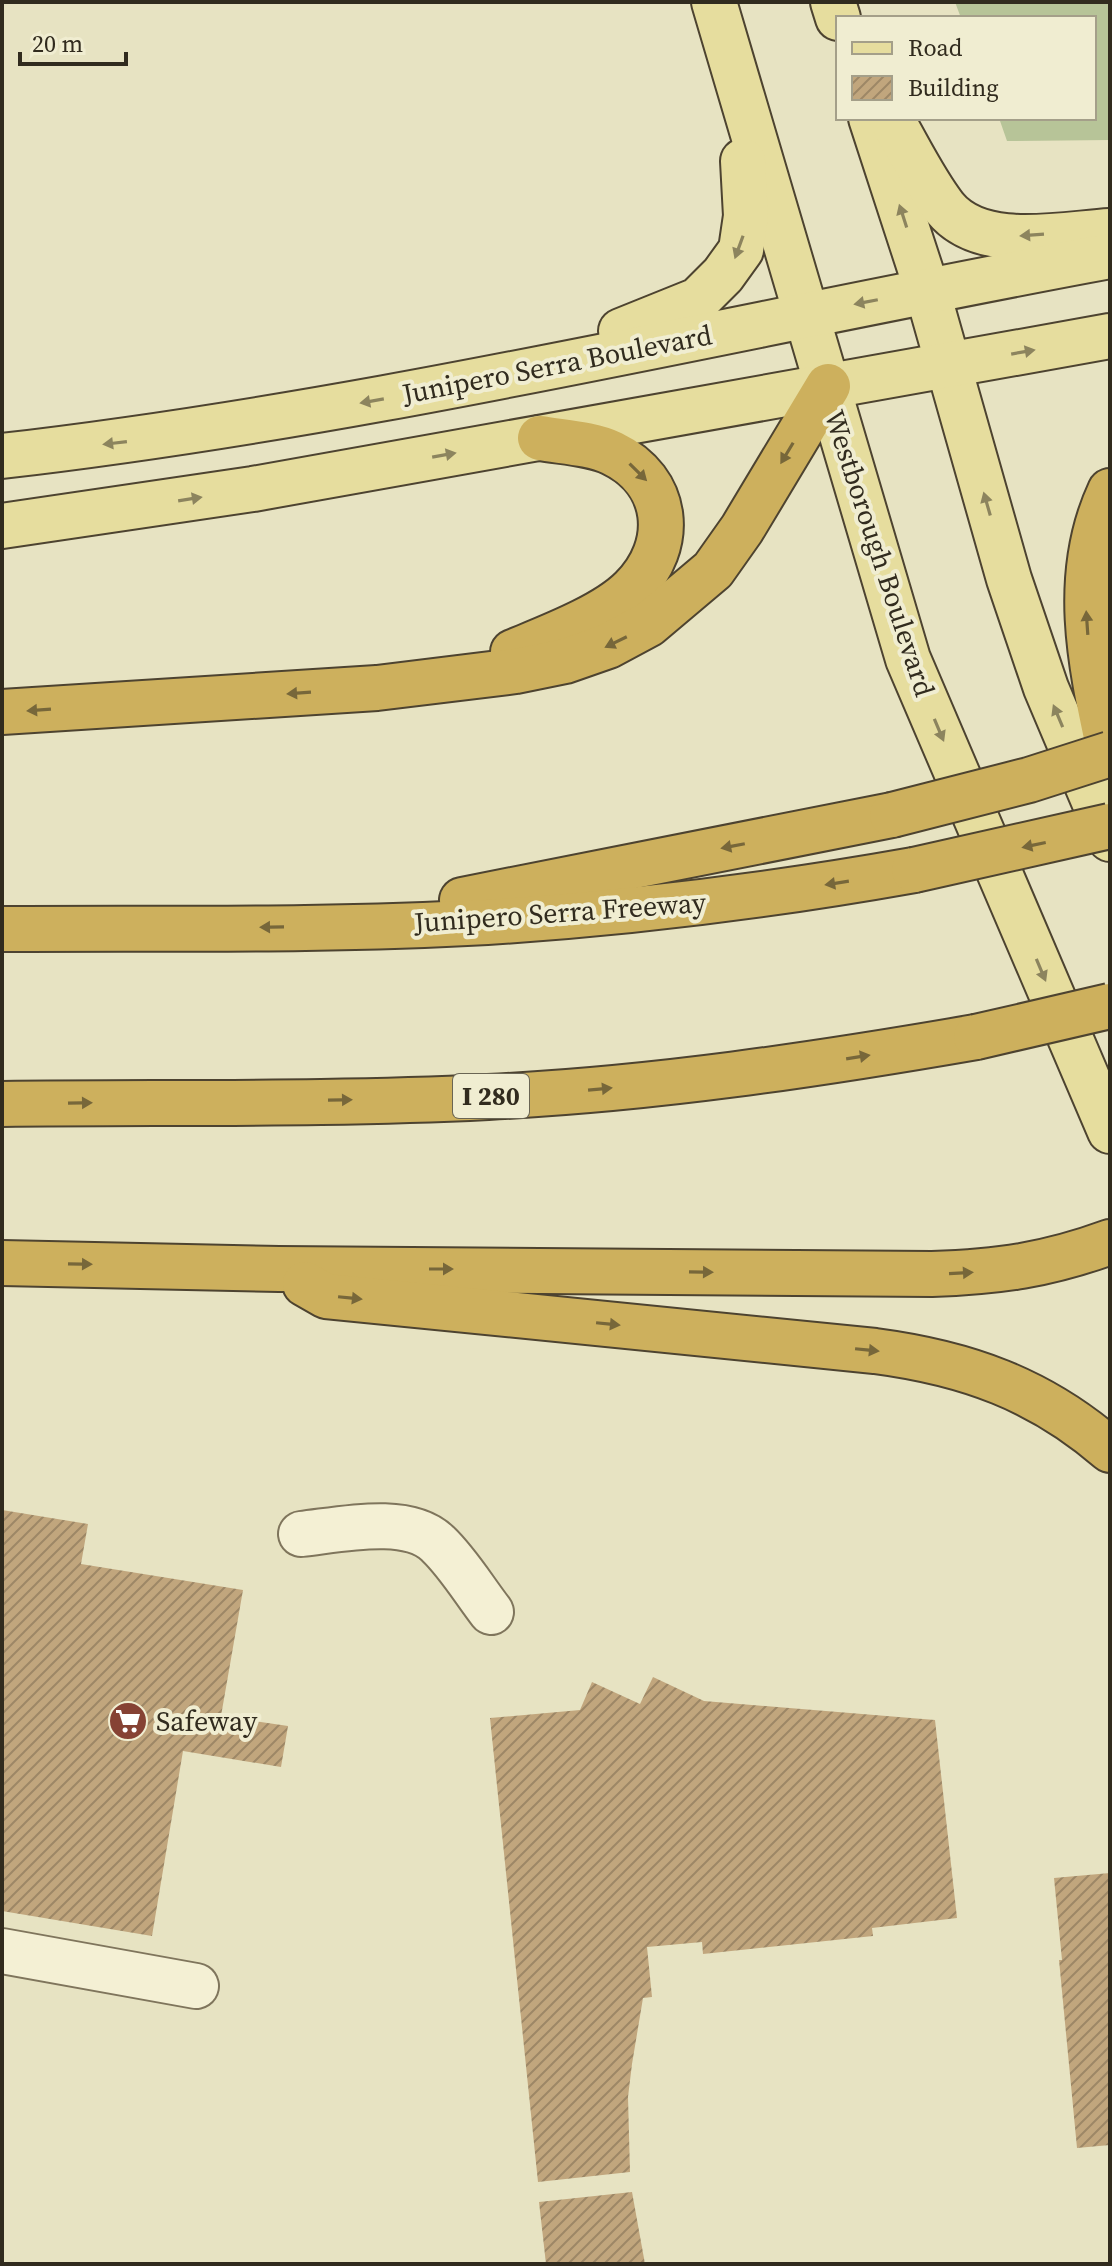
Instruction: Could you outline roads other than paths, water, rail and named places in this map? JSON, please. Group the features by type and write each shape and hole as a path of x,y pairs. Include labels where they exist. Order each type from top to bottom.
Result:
{"highway":[{"path":"2,712 377,688 516,671 565,661 608,646 649,624 713,570 742,529 828,386"},
{"path":"377,688 474,666 554,635 630,591 651,567 661,540 661,511 651,487 635,467 610,452 540,438"},
{"path":"330,926 892,815 1029,780 1110,755 1092,665 1086,608 1089,553 1110,491"},
{"name":"Junipero Serra Freeway","path":"2,929 485,922 638,910 790,891 914,870 1110,826"},
{"name":"I 280","path":"2,1104 395,1100 535,1094 720,1077 874,1055 976,1037 1110,1006"},
{"path":"2,1263 279,1269 932,1274 1031,1266 1110,1242"},
{"path":"279,1269 326,1296 929,1359 980,1373 1029,1394 1073,1421 1110,1450"}],"main road":[{"name":"Westborough Boulevard","path":"714,2 908,659 1110,1131"},
{"path":"510,374 698,300 723,275 741,250 746,216 739,86"},
{"path":"872,120 927,290 1009,579 1046,688 1110,839"},
{"path":"892,120 947,210 975,231 1004,237 1110,231"},
{"name":"Junipero Serra Boulevard","path":"2,456 253,422 1110,256"},
{"path":"2,526 176,502 1110,336"}],"lane":[{"path":"301,1534 374,1527 412,1528 437,1542 491,1612"},
{"path":"2,1951 196,1986"}],"place":[{"name":"Safeway","path":"128,1721"}]}
